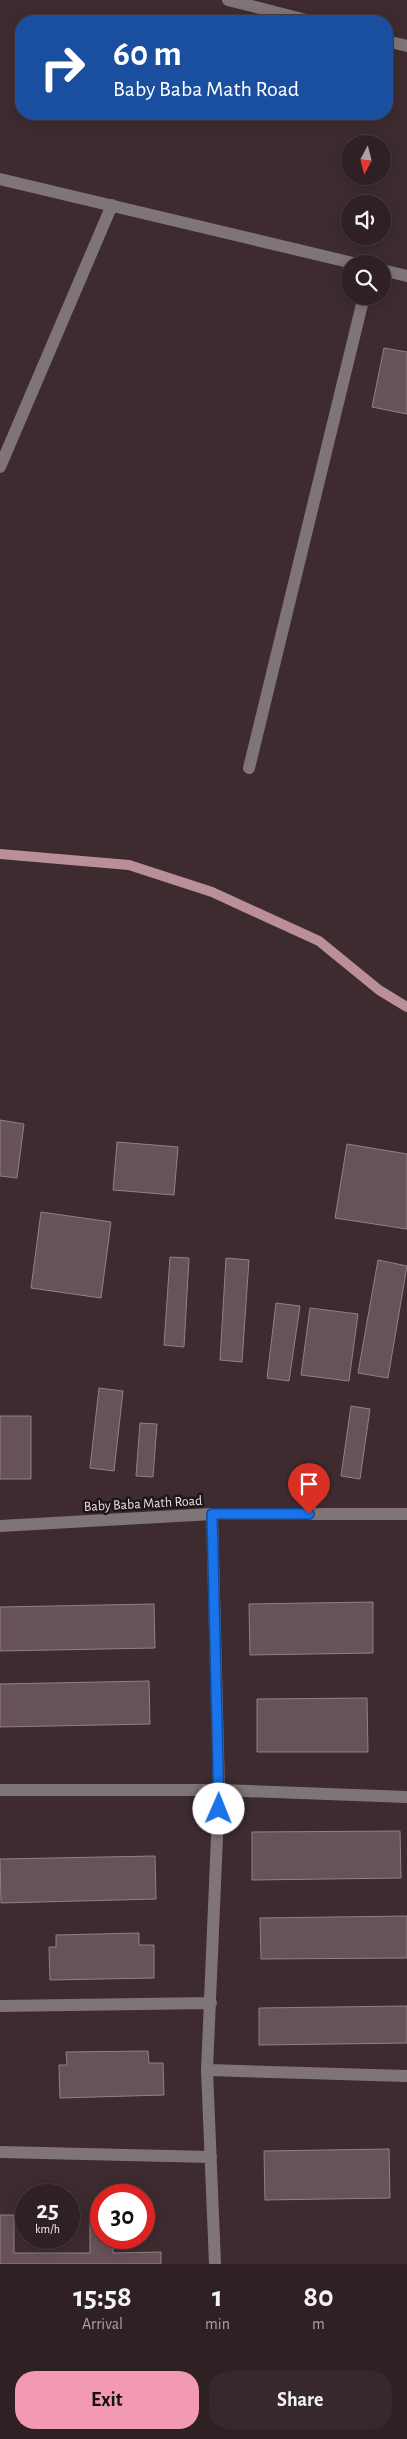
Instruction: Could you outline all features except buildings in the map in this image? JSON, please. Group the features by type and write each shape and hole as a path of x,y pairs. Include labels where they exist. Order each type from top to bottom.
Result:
{"street":[{"path":"228,0 287,15"},
{"path":"393,43 407,46"},
{"path":"0,179 341,260"},
{"path":"0,467 112,205"},
{"path":"391,272 407,276"},
{"path":"249,768 362,305"},
{"path":"212,1514 219,1790 212,2003 207,2070 215,2264"},
{"name":"Baby Baba Math Road","path":"0,1526 212,1514 407,1514"},
{"path":"0,1790 219,1790 407,1797"},
{"path":"0,2006 212,2003"},
{"path":"207,2070 407,2076"},
{"path":"0,2152 211,2157"}],"waterway":[{"path":"0,854 129,865 212,892 319,941 379,990 407,1007"}],"route":[{"path":"219,1809 212,1514 309,1514"}]}
